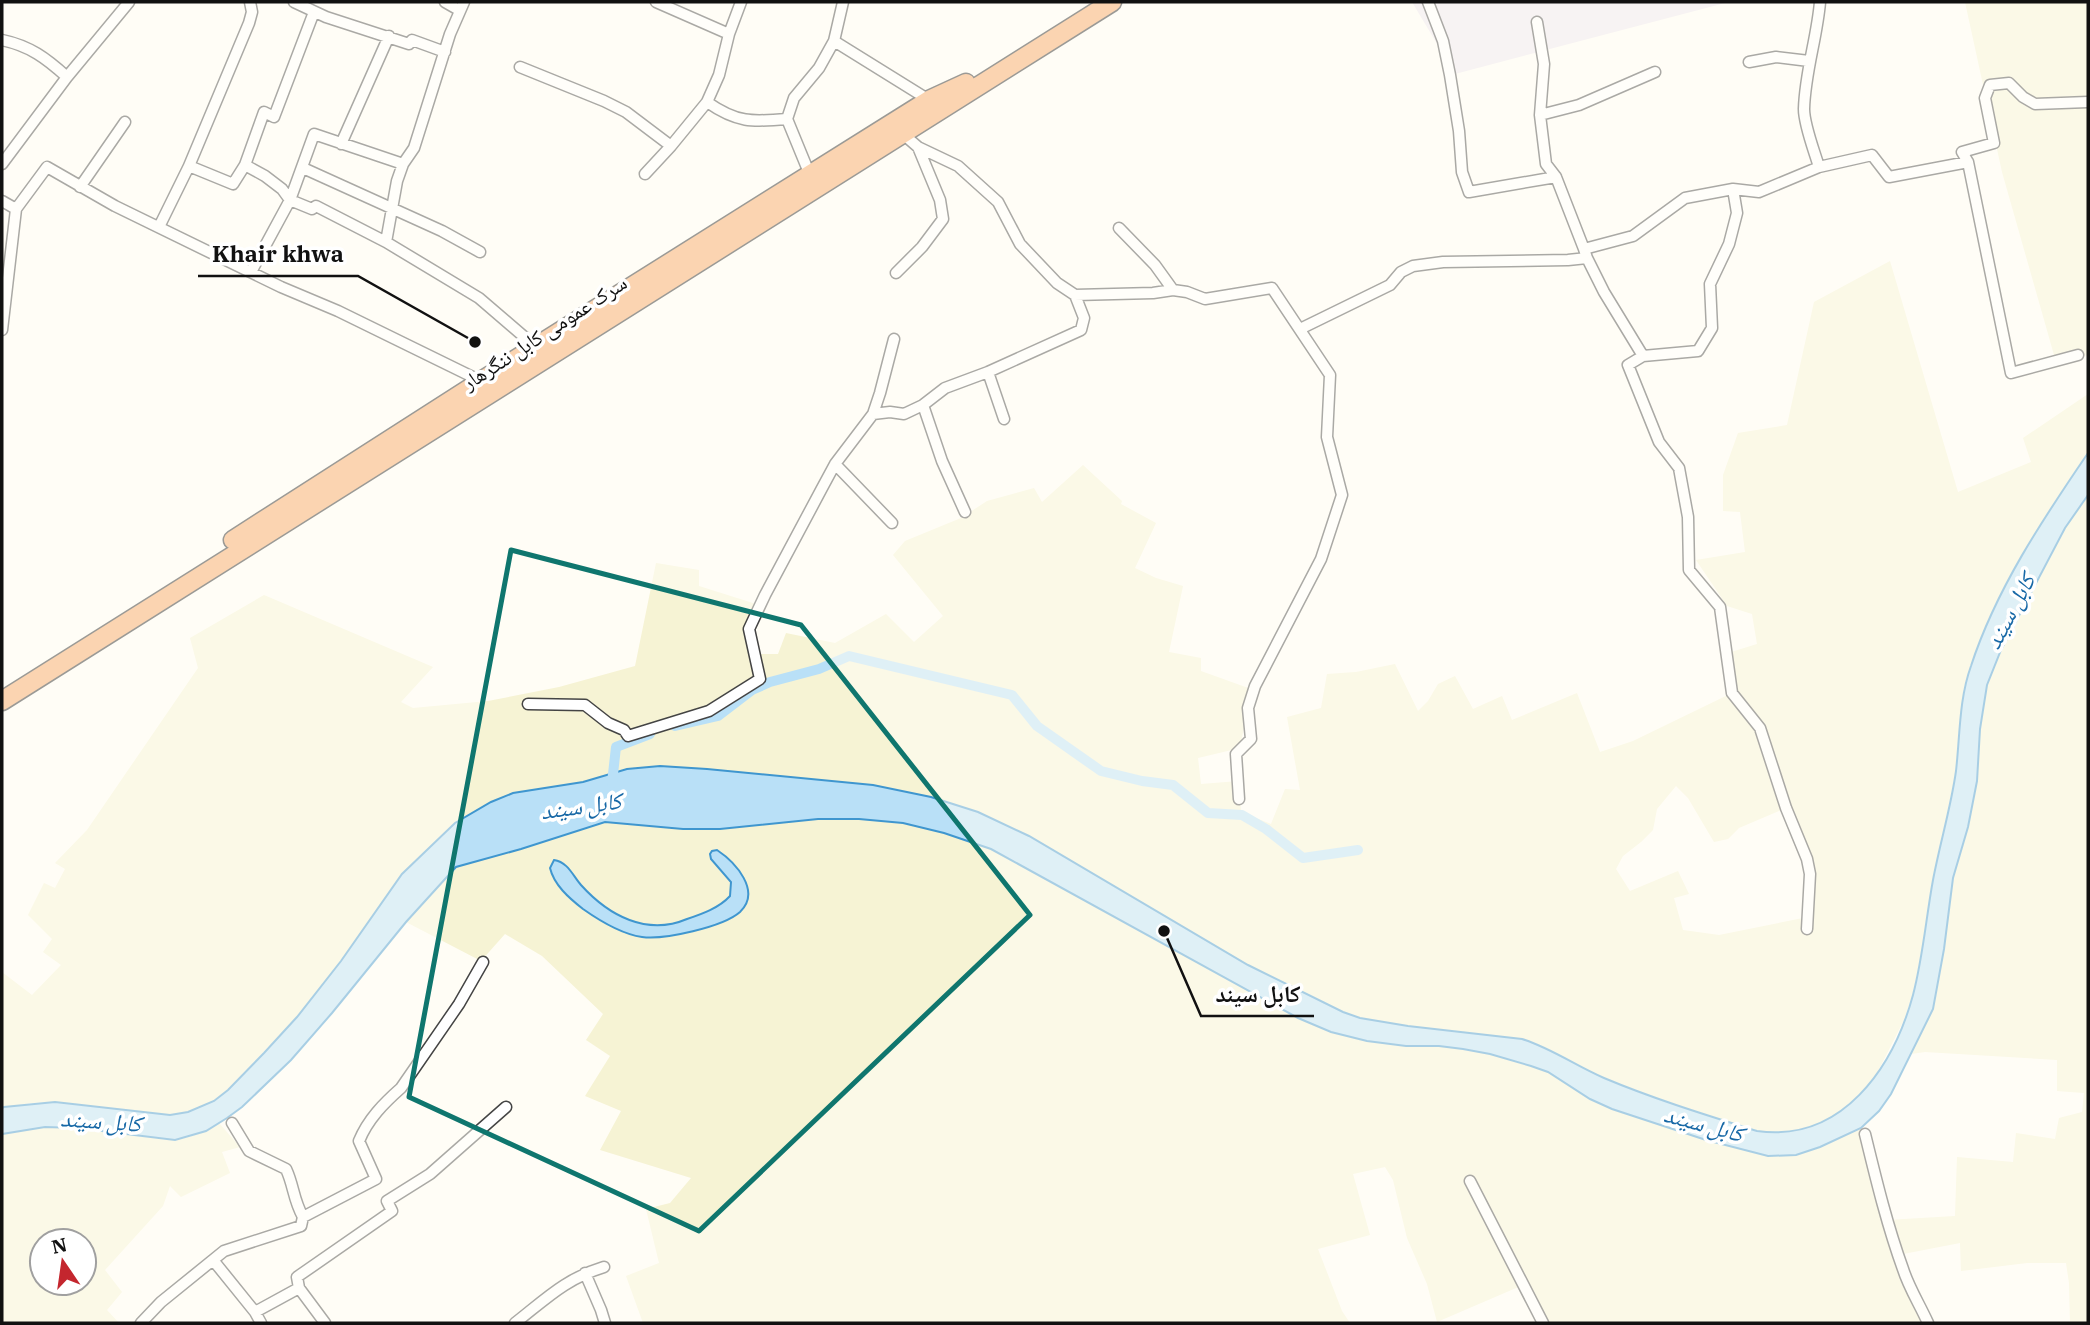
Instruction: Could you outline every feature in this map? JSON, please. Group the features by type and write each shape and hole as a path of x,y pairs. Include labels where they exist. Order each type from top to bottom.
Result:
{"highway":[{"name":"سرک عمومی کابل ننگرهار","path":"2,686 929,100 965,83 1093,2"},
{"name":"سرک عمومی کابل ننگرهار","path":"2,701 1111,2"}],"street":[{"path":"2,164 67,77 129,2"},
{"path":"159,227 189,166 249,23 253,12 250,2"},
{"path":"294,2 314,12 410,44 412,40 445,52"},
{"path":"386,242 397,181 403,164 414,148 461,6 445,2"},
{"path":"656,2 729,34"},
{"path":"645,174 707,102 719,75 729,34 741,2"},
{"path":"810,175 787,119 794,98 819,68 834,41 843,2"},
{"path":"1428,2 1443,41 1459,131 1462,172 1469,192 1556,177"},
{"path":"1819,167 1804,112 1820,2"},
{"path":"189,166 233,184 246,164 264,112 274,117 314,12"},
{"path":"1537,22 1544,64 1540,115 1546,164 1556,177 1604,292 1643,356"},
{"path":"341,144 389,36"},
{"path":"2,40 17,43 44,56 67,77"},
{"path":"834,41 929,100"},
{"path":"1749,62 1776,57 1810,61"},
{"path":"520,67 626,112 671,146"},
{"path":"1540,115 1579,105 1655,72"},
{"path":"2078,355 2011,373 1968,162 1962,152 1994,143 1985,98 1990,85 2009,83 2035,104 2088,102"},
{"path":"707,102 720,111 751,122 787,119"},
{"path":"80,187 125,122"},
{"path":"251,272 290,200 314,134 403,164"},
{"path":"873,414 904,414 923,405 945,388 988,372 1081,330 1084,318 1075,295 1057,283 1020,244 998,202 958,166 918,146 902,134"},
{"path":"896,273 922,247 943,219 940,200 918,146"},
{"path":"1300,329 1390,285 1401,272 1413,266 1443,262 1568,260 1633,236 1685,198 1732,189 1759,192 1819,167 1872,155 1889,177 1968,162"},
{"path":"246,164 282,189 290,200 312,209 316,206 386,242 479,298 536,347"},
{"path":"2,330 16,209 47,167 159,227 481,381"},
{"path":"303,168 480,252"},
{"path":"1732,189 1737,213 1729,244 1710,284 1713,328 1699,351 1643,356 1628,365 1659,442 1679,468 1688,517 1689,570 1720,607 1732,693 1760,728 1786,808 1807,859 1810,874 1807,929"},
{"path":"2,201 16,209"},
{"path":"1119,229 1155,265 1173,290"},
{"path":"1075,295 1173,290 1205,299 1272,288 1330,375 1327,437 1342,495 1321,559 1255,686 1248,708 1251,739 1236,754 1239,799"},
{"path":"528,704 585,705 608,723 624,730 628,736 709,711 760,679 749,629 835,464 873,414 894,339"},
{"path":"988,372 1004,419"},
{"path":"923,405 942,461 965,512"},
{"path":"835,464 892,523"},
{"path":"303,1217 376,1179 359,1141 366,1125 401,1088 459,1004 484,962"},
{"path":"325,1323 299,1288 297,1277 392,1211 387,1201 430,1174 506,1107"},
{"path":"141,1323 161,1302 224,1251 301,1226 303,1217 295,1203 291,1179 286,1169 249,1151 232,1123"},
{"path":"1865,1134 1898,1255 1928,1323"},
{"path":"1471,1181 1543,1323"},
{"path":"213,1260 261,1323"},
{"path":"515,1323 568,1281 604,1267"},
{"path":"585,1273 605,1323"},
{"path":"255,1312 299,1288"}],"highlighted area":[{"path":"511,550 801,625 1030,915 699,1231 409,1097"}],"shaded area":[{"path":"1412,2 1729,2 1455,74"},
{"path":"1965,2 2088,2 2088,355 2056,362 2002,172"},
{"path":"1890,261 1958,492 2031,462 2023,438 2088,394 2088,453 2029,543 1989,620 1964,687 1955,775 1933,881 1923,946 1912,997 1903,1022 1875,1077 1847,1107 1824,1122 1792,1132 1777,1134 1757,1131 1642,1094 1522,1039 1408,1026 1360,1018 1343,1012 1248,966 1029,836 900,790 873,785 660,766 627,769 583,782 513,793 491,802 455,823 402,874 341,961 297,1017 214,1101 188,1112 170,1115 55,1102 2,1108 2,972 32,995 61,965 43,952 52,939 28,915 44,883 55,888 65,869 55,863 87,830 198,668 190,638 264,595 433,667 401,702 413,708 488,701 559,687 635,666 656,563 699,570 699,586 756,604 752,628 755,654 778,654 786,633 835,643 886,614 914,642 943,616 893,555 905,541 961,518 987,501 1034,488 1042,502 1083,465 1122,501 1121,504 1156,523 1135,568 1183,586 1169,652 1201,658 1201,671 1251,689 1240,748 1198,758 1201,784 1239,781 1241,812 1271,824 1285,789 1300,790 1287,717 1321,708 1327,674 1356,672 1395,664 1418,711 1438,684 1455,676 1473,709 1502,696 1512,720 1577,693 1600,752 1633,741 1732,693 1728,653 1757,644 1752,614 1727,606 1696,560 1745,552 1740,512 1723,511 1723,475 1738,433 1787,425 1814,302","holes":["1676,786 1688,798 1714,842 1728,839 1739,828 1786,808 1810,874 1808,917 1719,935 1683,930 1674,898 1689,894 1678,871 1630,891 1616,869 1623,856 1653,830 1657,809"]},
{"path":"2088,495 2088,1323 2070,1323 2066,1263 2027,1263 1961,1271 1960,1243 1898,1255 1927,1322 1543,1323 1523,1285 1437,1322 1427,1284 1407,1238 1393,1180 1385,1167 1353,1174 1370,1235 1318,1249 1342,1311 1350,1323 643,1323 626,1276 659,1263 646,1209 670,1203 691,1178 600,1150 621,1111 585,1096 610,1056 586,1040 603,1014 542,956 505,934 481,961 406,922 456,866 521,849 605,822 683,829 720,829 818,819 903,823 991,849 1298,1018 1331,1032 1406,1046 1439,1046 1490,1054 1548,1072 1590,1099 1612,1109 1706,1140 1768,1156 1796,1155 1861,1128 1865,1134 1887,1220 1955,1216 1957,1157 2013,1162 2016,1133 2055,1139 2059,1118 2082,1112 2084,1093 2057,1091 2057,1060 1925,1052 1911,1054 1933,1009 1939,981 1953,878 1968,827 1977,781 1980,729 1987,685 2001,650 2065,528","holes":["716,850 725,856 741,911 714,925 658,938 556,883 550,868 566,865 583,887 612,913 635,922 664,926 684,921 716,907 730,896 731,882 711,859 710,854"]},
{"path":"219,1123 240,1147 222,1152 230,1173 181,1197 170,1186 163,1206 105,1270 122,1292 107,1310 119,1323 2,1323 2,1134 45,1127 77,1128 168,1140 185,1138"}],"water":[{"path":"2088,453 2088,495 2065,528 2001,650 1987,685 1980,729 1977,781 1968,827 1953,878 1933,1009 1891,1094 1879,1111 1861,1128 1796,1155 1768,1156 1706,1140 1612,1109 1590,1099 1548,1072 1490,1054 1439,1046 1406,1046 1367,1041 1331,1032 1298,1018 991,849 903,823 859,819 818,819 720,829 683,829 605,822 456,867 406,922 291,1060 242,1107 206,1131 175,1140 77,1128 45,1127 2,1134 4,1107 55,1102 170,1115 188,1112 214,1101 228,1090 297,1017 341,961 402,874 455,823 491,802 513,793 583,782 627,769 660,766 873,785 931,797 978,812 1029,836 1248,965 1343,1012 1360,1018 1408,1026 1522,1039 1623,1086 1757,1131 1787,1132 1814,1125 1838,1112 1859,1095 1892,1049 1904,1022 1916,981 1933,880 1954,785 1962,704 1971,666 1981,637 2007,582"},
{"path":"717,850 744,878 748,895 746,904 740,912 721,923 664,936 642,937 604,922 567,896 550,868 554,860 563,863 592,896 629,920 643,924 672,924 710,910 730,896 731,882 711,859 712,851"}],"waterway":[{"path":"675,726 718,716 752,690 770,682 819,669 849,656 1012,695 1037,726 1101,771 1173,785 1208,813 1242,815 1266,829 1303,858 1358,850"},
{"path":"612,783 616,747 650,734"}],"place":[{"name":"Khair khwa","path":"475,342"},
{"name":"کابل سيند","path":"1164,931"}]}
